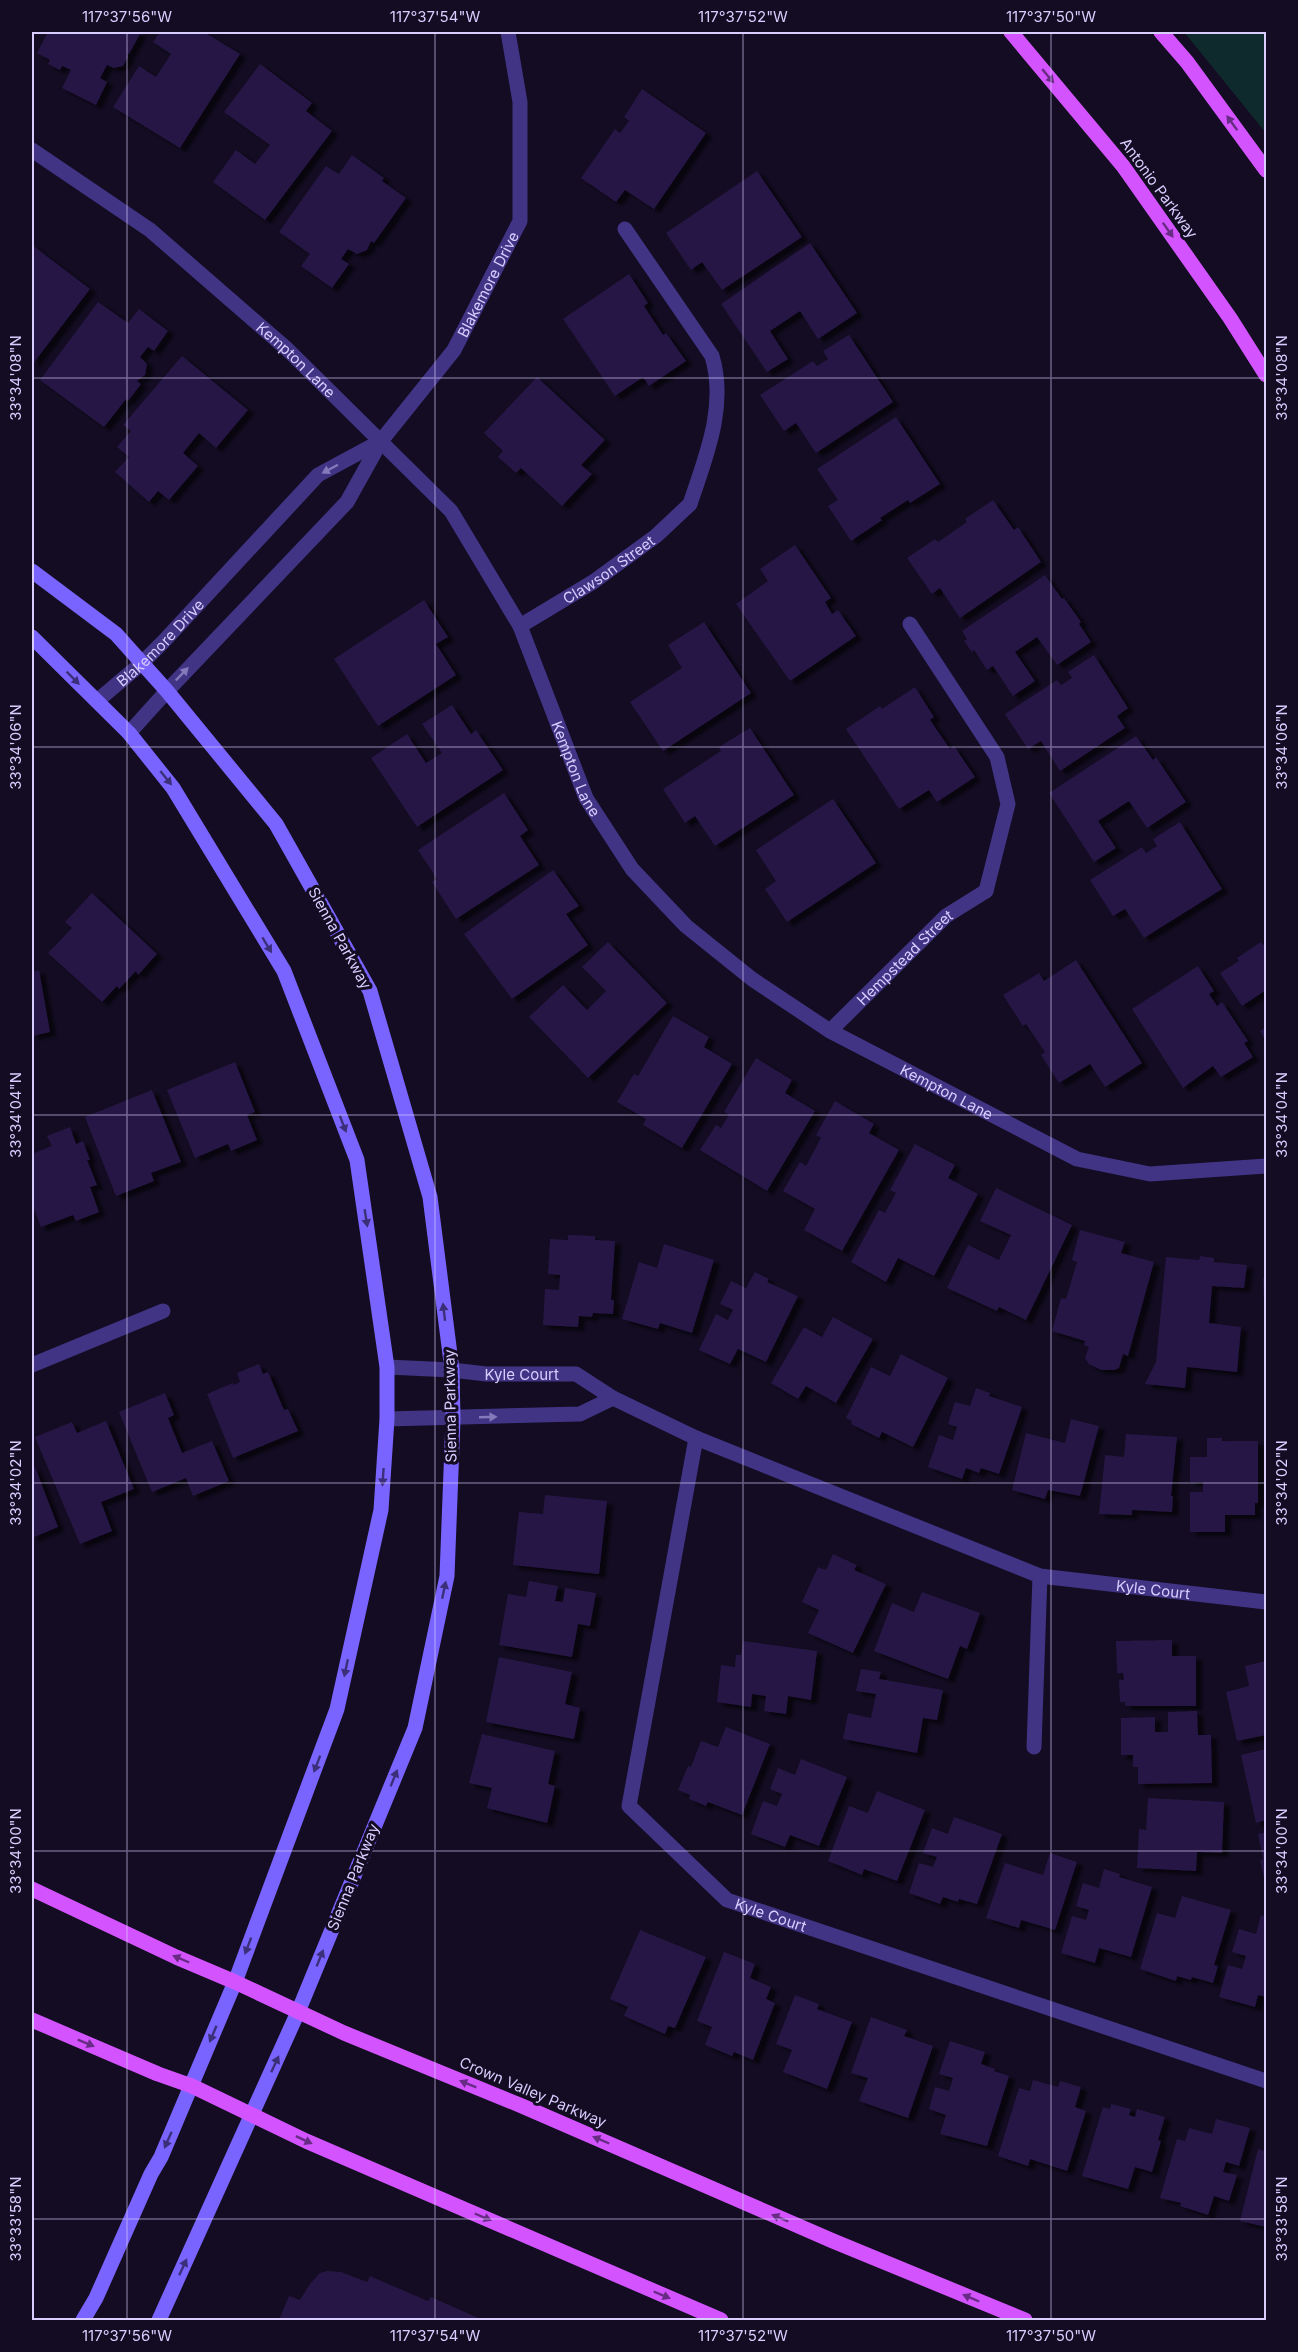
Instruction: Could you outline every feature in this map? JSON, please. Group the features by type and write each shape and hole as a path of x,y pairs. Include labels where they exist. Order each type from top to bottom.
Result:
{"main road":[{"name":"Antonio Parkway","path":"1011,32 1123,166 1230,318 1266,375"},
{"path":"1161,32 1187,62 1266,170"},
{"name":"Sienna Parkway","path":"32,571 116,633 167,690 276,824 370,991 430,1197 452,1370 453,1419 447,1576 415,1728 298,2013 159,2320"},
{"path":"32,637 129,733 173,788 284,971 357,1160 387,1367 387,1419 381,1510 338,1709 235,1982 192,2086 96,2298 83,2320"},
{"name":"Crown Valley Parkway","path":"32,1889 298,2013 1025,2320"},
{"path":"32,2020 158,2074 192,2086 306,2141 721,2320"}],"street":[{"name":"Blakemore Drive","path":"129,733 167,690 347,502 381,441 454,350 520,221 520,102 508,32"},
{"name":"Kempton Lane","path":"32,150 150,230 287,349 451,511 520,626 586,798 632,869 686,926 752,979 830,1031 1077,1159 1150,1174 1266,1166"},
{"name":"Clawson Street","path":"520,626 593,582 656,536 690,504 711,439 718,393 717,373 712,356 625,229"},
{"name":"Blakemore Drive","path":"97,701 142,663 318,475 381,441"},
{"name":"Hempstead Street","path":"830,1031 946,916 986,891 1008,804 997,757 910,624"},
{"path":"32,1365 163,1311"},
{"name":"Kyle Court","path":"387,1367 486,1374 576,1374 613,1398 696,1438 1040,1576 1266,1602"},
{"path":"387,1419 580,1414 613,1398"},
{"name":"Kyle Court","path":"696,1438 629,1806 728,1900 1266,2081"},
{"path":"1034,1747 1040,1576"}],"green space":[{"path":"1184,32 1266,32 1266,133"}],"building":[{"path":"48,32 141,32 129,54 127,53 128,57 123,66 114,68 107,65 100,78 107,82 96,105 62,88 71,70 62,66 60,70 48,64 50,60 37,53"},
{"path":"160,32 204,32 240,54 180,148 113,107 139,66 156,77 171,54 153,42"},
{"path":"260,64 312,103 306,111 332,131 265,220 213,182 236,150 255,164 270,145 224,112"},
{"path":"642,89 706,133 654,209 625,190 616,202 581,178 615,129 620,133 629,121 624,117"},
{"path":"352,155 384,178 382,181 406,198 374,243 371,241 367,250 357,254 348,249 341,259 349,264 332,288 301,266 310,254 279,232 326,166 339,174"},
{"path":"757,171 802,237 722,290 702,262 691,270 666,233"},
{"path":"810,243 857,313 818,339 800,311 770,331 788,359 767,372 721,304"},
{"path":"32,245 90,289 32,365"},
{"path":"629,274 648,303 644,306 663,335 666,333 686,361 649,386 643,377 615,396 563,319"},
{"path":"98,302 128,323 139,309 168,331 154,351 148,347 140,357 147,364 145,375 137,381 141,384 104,427 40,380"},
{"path":"849,335 893,402 816,453 796,423 784,431 760,395 813,361 817,366 828,359 823,351"},
{"path":"182,356 248,410 216,448 199,433 183,453 198,466 169,500 158,491 149,502 115,472 129,457 117,447 131,431 123,425"},
{"path":"537,377 605,440 581,465 592,474 562,506 521,468 516,473 498,457 503,451 484,433"},
{"path":"896,417 940,484 910,503 908,500 851,541 828,506 838,500 817,469"},
{"path":"993,500 1014,530 1018,527 1041,562 960,618 940,588 932,594 907,558 935,539 938,542 967,522 965,519"},
{"path":"795,545 831,598 825,602 832,614 838,610 856,636 790,681 736,604 768,581 760,569"},
{"path":"1045,575 1081,622 1079,624 1091,642 1057,665 1037,637 1015,652 1035,681 1013,696 993,666 987,670 974,650 972,652 964,641 967,639 962,631"},
{"path":"424,600 448,637 436,644 456,675 378,726 334,659"},
{"path":"704,622 751,693 663,751 630,702 682,668 668,645"},
{"path":"1094,655 1128,708 1117,716 1125,728 1060,771 1041,741 1028,749 1005,714 1057,680 1061,685 1072,678 1068,672"},
{"path":"915,687 934,717 930,720 950,749 954,746 975,777 937,802 929,790 899,809 846,729 880,706 882,709"},
{"path":"452,705 471,734 476,730 503,770 417,827 371,758 407,734 426,763 442,753 422,724"},
{"path":"750,728 794,795 715,846 695,816 685,823 663,789 721,751 719,747"},
{"path":"1136,736 1153,760 1156,757 1186,802 1147,828 1129,801 1098,821 1116,848 1094,862 1049,793"},
{"path":"504,793 528,830 520,836 539,865 456,919 432,882 437,879 418,850"},
{"path":"833,799 876,863 787,922 765,889 776,881 756,850"},
{"path":"1180,822 1222,889 1144,938 1125,909 1113,916 1090,880 1142,847 1146,853 1157,846 1153,839"},
{"path":"553,870 579,906 566,914 588,945 512,999 464,934"},
{"path":"92,893 157,954 138,975 136,971 119,989 117,986 102,1002 48,953 72,928 65,922"},
{"path":"608,942 667,1003 588,1078 529,1017 563,985 587,1010 606,991 582,967"},
{"path":"1261,942 1263,945 1266,943 1266,990 1242,1006 1220,973 1239,961 1237,958"},
{"path":"1076,960 1142,1063 1105,1087 1090,1064 1059,1083 1041,1055 1045,1052 1026,1024 1023,1026 1003,995 1039,973 1044,981"},
{"path":"1198,966 1214,991 1209,994 1217,1006 1222,1002 1248,1041 1244,1043 1253,1057 1221,1077 1213,1066 1183,1088 1132,1009"},
{"path":"39,970 50,1032 32,1036 32,972"},
{"path":"673,1016 709,1037 704,1047 732,1064 682,1148 643,1125 646,1119 617,1102 634,1074 638,1076"},
{"path":"1266,1027 1266,1041 1260,1031"},
{"path":"756,1058 792,1080 785,1093 815,1111 767,1191 700,1150 716,1125 721,1128 729,1115 724,1112"},
{"path":"235,1062 255,1112 247,1115 257,1140 231,1151 228,1144 195,1158 167,1090"},
{"path":"152,1090 181,1162 151,1173 154,1181 116,1196 85,1117"},
{"path":"835,1101 874,1124 869,1133 899,1150 842,1251 804,1230 815,1209 783,1191 800,1162 806,1166 821,1138 816,1135"},
{"path":"70,1127 76,1144 83,1141 90,1160 87,1160 97,1185 90,1187 99,1212 76,1221 73,1215 41,1227 32,1204 32,1154 52,1146 47,1136"},
{"path":"915,1144 955,1165 948,1178 978,1194 934,1276 898,1258 886,1282 851,1262 879,1210 885,1213 896,1193 890,1190"},
{"path":"996,1188 1072,1225 1026,1320 999,1307 997,1311 947,1288 968,1245 999,1260 1011,1235 980,1221"},
{"path":"1080,1230 1125,1242 1121,1253 1154,1262 1128,1356 1123,1354 1119,1368 1114,1370 1101,1370 1089,1364 1085,1358 1089,1347 1084,1345 1085,1341 1052,1331 1061,1298 1066,1299 1077,1262 1072,1260"},
{"path":"568,1235 595,1236 595,1240 615,1241 611,1300 614,1300 613,1314 593,1313 592,1317 579,1316 578,1327 543,1325 545,1289 559,1290 560,1275 548,1274 550,1239 568,1240"},
{"path":"664,1244 714,1260 692,1333 660,1323 658,1329 622,1319 639,1262 657,1268"},
{"path":"1200,1256 1214,1258 1214,1262 1247,1265 1244,1288 1212,1286 1209,1323 1241,1327 1237,1372 1187,1367 1185,1388 1145,1384 1156,1362 1166,1257 1199,1260"},
{"path":"755,1272 769,1279 767,1282 798,1296 766,1362 738,1349 730,1364 699,1350 716,1314 728,1320 733,1310 720,1304 731,1281 746,1288"},
{"path":"1263,1278 1266,1278 1266,1329 1265,1329"},
{"path":"833,1317 873,1339 836,1403 806,1386 798,1399 771,1383 804,1327 822,1337"},
{"path":"901,1354 948,1378 913,1447 882,1432 879,1438 851,1424 852,1421 846,1418 871,1367 890,1376"},
{"path":"259,1364 263,1374 268,1372 284,1410 288,1409 298,1431 233,1458 207,1394 240,1382 237,1373"},
{"path":"976,1388 990,1393 989,1396 1022,1407 999,1474 981,1468 979,1473 966,1468 962,1479 928,1467 939,1435 953,1440 957,1427 948,1424 955,1402 970,1406"},
{"path":"165,1393 174,1415 168,1418 182,1453 212,1441 229,1481 193,1496 186,1478 152,1492 119,1412"},
{"path":"1071,1419 1099,1426 1080,1496 1048,1490 1045,1499 1012,1490 1026,1433 1065,1443"},
{"path":"106,1421 134,1489 101,1502 112,1531 80,1544 35,1437 72,1422 77,1433"},
{"path":"1126,1434 1177,1437 1171,1496 1173,1496 1172,1512 1132,1510 1132,1515 1099,1514 1105,1455 1124,1457"},
{"path":"1207,1438 1222,1438 1222,1441 1258,1441 1258,1503 1255,1503 1255,1515 1225,1515 1225,1532 1190,1532 1190,1492 1203,1492 1203,1482 1190,1482 1190,1457 1207,1457"},
{"path":"35,1467 58,1527 32,1538 32,1468"},
{"path":"545,1495 607,1501 599,1574 513,1565 519,1512 543,1514"},
{"path":"833,1554 857,1565 854,1570 886,1584 853,1653 808,1633 819,1610 802,1602 818,1567 826,1570"},
{"path":"529,1581 558,1586 555,1601 563,1602 565,1588 596,1593 590,1626 578,1624 572,1657 499,1645 508,1594 526,1597"},
{"path":"922,1592 980,1613 967,1649 960,1646 948,1679 874,1651 892,1603 914,1612"},
{"path":"1172,1640 1172,1656 1196,1656 1196,1706 1125,1706 1125,1702 1120,1702 1119,1680 1124,1680 1123,1673 1117,1673 1116,1641"},
{"path":"743,1641 817,1651 811,1700 788,1696 786,1714 764,1711 766,1696 752,1694 751,1707 717,1702 721,1665 735,1667 736,1655 741,1655"},
{"path":"499,1657 572,1672 565,1704 580,1708 574,1739 486,1722"},
{"path":"1266,1661 1266,1735 1237,1741 1226,1692 1249,1686 1245,1666"},
{"path":"861,1669 881,1672 879,1679 943,1690 937,1720 923,1718 917,1753 843,1739 848,1713 871,1718 876,1694 856,1691"},
{"path":"1197,1711 1198,1735 1211,1735 1212,1783 1138,1784 1138,1767 1133,1767 1133,1755 1121,1755 1121,1718 1155,1717 1155,1732 1168,1732 1168,1712"},
{"path":"726,1727 770,1744 742,1815 708,1802 706,1806 689,1799 690,1795 678,1790 688,1766 691,1767 701,1741 718,1747"},
{"path":"482,1734 555,1751 548,1784 555,1786 547,1823 487,1808 492,1788 469,1783"},
{"path":"1266,1749 1266,1820 1256,1823 1241,1755"},
{"path":"801,1759 847,1777 819,1846 790,1835 785,1847 751,1834 763,1801 777,1806 782,1794 770,1789 778,1768 795,1775"},
{"path":"877,1791 925,1810 897,1881 864,1869 862,1875 828,1861 849,1806 868,1813"},
{"path":"1148,1798 1224,1802 1222,1853 1197,1852 1196,1871 1137,1868 1139,1829 1146,1830"},
{"path":"954,1817 1002,1834 977,1904 959,1899 958,1902 943,1897 940,1904 909,1893 919,1863 933,1867 937,1857 923,1853 932,1828 948,1834"},
{"path":"1266,1832 1266,1886 1260,1860 1263,1859 1258,1834"},
{"path":"1050,1853 1077,1862 1055,1930 1021,1920 1019,1928 986,1918 1005,1863 1043,1875"},
{"path":"1104,1869 1120,1874 1119,1877 1152,1887 1131,1957 1099,1948 1095,1963 1061,1953 1072,1916 1086,1920 1089,1910 1076,1906 1083,1883 1099,1888"},
{"path":"1182,1896 1231,1910 1214,1965 1218,1966 1213,1983 1192,1977 1191,1980 1177,1976 1176,1981 1140,1969 1157,1913 1175,1918"},
{"path":"1261,1915 1266,1917 1266,1997 1258,1995 1255,2007 1219,1997 1228,1965 1242,1969 1246,1956 1232,1952 1239,1929 1256,1934"},
{"path":"640,1930 706,1957 675,2028 668,2026 665,2034 624,2016 628,2007 610,1999"},
{"path":"724,1952 755,1964 750,1978 771,1987 766,1999 775,2003 753,2060 734,2052 732,2056 705,2045 712,2027 697,2021"},
{"path":"795,1995 819,2004 817,2009 852,2022 827,2089 783,2072 792,2050 776,2044"},
{"path":"871,2017 907,2030 904,2036 933,2046 908,2118 859,2101 868,2078 851,2073"},
{"path":"950,2041 985,2052 981,2064 1009,2076 987,2146 940,2134 946,2115 929,2109 935,2087 949,2091 953,2078 939,2074"},
{"path":"1033,2080 1058,2087 1060,2081 1081,2087 1075,2107 1086,2111 1067,2171 1030,2159 1028,2166 998,2156 1019,2088 1030,2091"},
{"path":"1111,2104 1131,2109 1129,2115 1135,2117 1137,2109 1165,2117 1152,2172 1135,2167 1128,2189 1082,2176 1103,2107 1110,2109"},
{"path":"1216,2119 1250,2128 1239,2166 1226,2162 1223,2172 1237,2175 1229,2201 1214,2196 1208,2215 1180,2206 1181,2203 1160,2198 1177,2139 1185,2141 1189,2128 1212,2134"},
{"path":"1258,2149 1266,2151 1266,2227 1240,2221"},
{"path":"341,2272 367,2282 370,2276 428,2301 431,2297 483,2320 279,2320 289,2296 300,2300 320,2273"}]}
